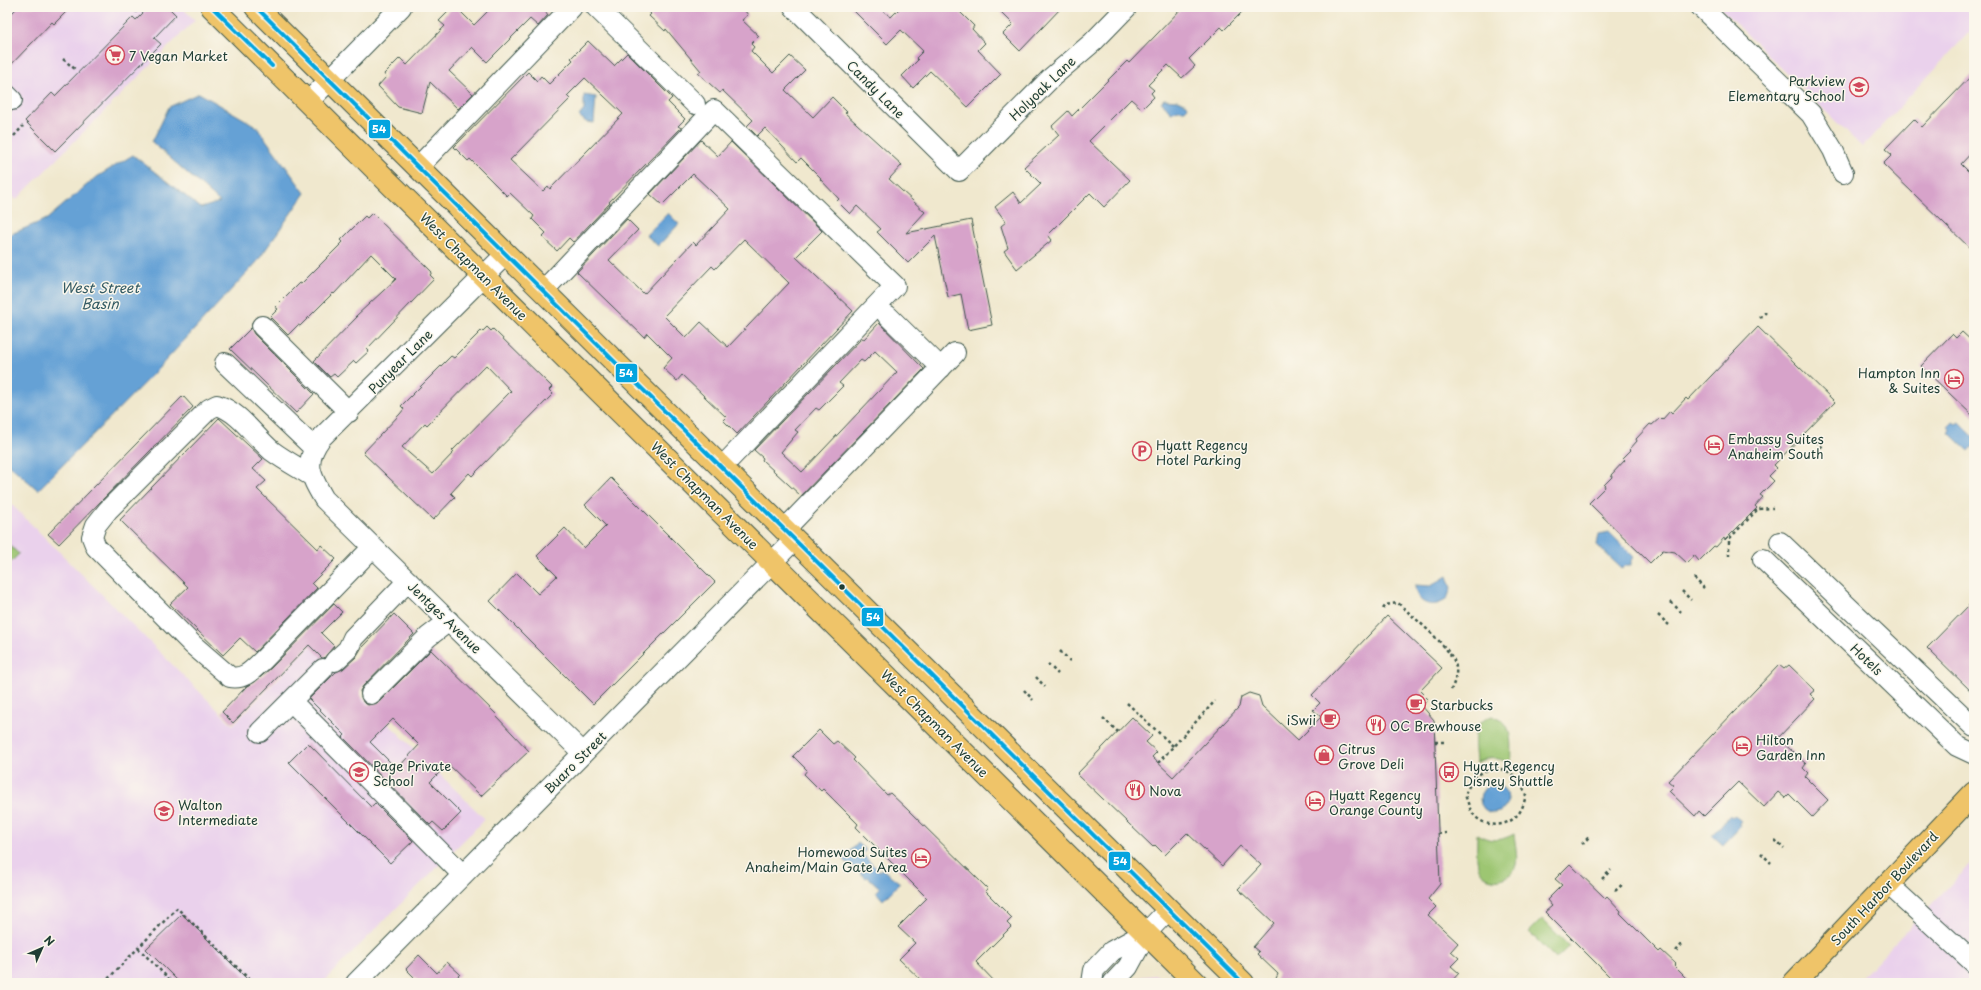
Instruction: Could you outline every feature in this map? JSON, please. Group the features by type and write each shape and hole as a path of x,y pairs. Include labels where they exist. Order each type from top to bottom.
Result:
{"main road":[{"name":"West Chapman Avenue","path":"212,7 1196,983"},
{"path":"256,7 419,166 789,535 1243,983"},
{"name":"South Harbor Boulevard","path":"1794,983 1974,793"}],"street":[{"path":"308,102 401,7"},
{"path":"419,166 572,7"},
{"path":"596,7 695,104"},
{"name":"Candy Lane","path":"794,7 959,171"},
{"name":"Holyoak Lane","path":"959,171 1052,77 1093,42 1126,7"},
{"path":"1702,7 1811,114 1833,150 1843,173"},
{"path":"543,290 714,110 895,286 722,467"},
{"name":"Puryear Lane","path":"314,448 321,438 349,412 506,254"},
{"path":"887,315 941,368"},
{"path":"262,326 349,412"},
{"name":"Buaro Street","path":"356,983 773,562 789,535 955,354"},
{"path":"225,363 314,448 310,460 312,476"},
{"path":"312,476 272,451 235,414 226,408 217,405 209,409 108,510 96,525 92,537 96,547 193,645 230,677 237,678 249,673 263,660 373,547"},
{"name":"Jentges Avenue","path":"312,476 324,499 583,753"},
{"name":"Hotels","path":"1780,542 1974,727"},
{"name":"Hotels","path":"1763,559 1957,746 1974,754"},
{"path":"260,732 329,665 348,649 353,638 408,581"},
{"path":"371,694 428,637 449,621"},
{"path":"291,701 463,875"},
{"path":"1888,884 1974,963"},
{"path":"1092,983 1094,970 1112,951 1146,932 1168,910"},
{"path":"1113,983 1128,967 1146,932"}],"path":[{"path":"132,7 137,12"},
{"path":"63,59 75,69"},
{"path":"14,136 23,126"},
{"path":"1760,318 1766,312"},
{"path":"1816,441 1824,449"},
{"path":"1729,556 1729,539 1758,509 1773,508"},
{"path":"1694,578 1704,588"},
{"path":"1682,591 1691,600"},
{"path":"1671,602 1681,612"},
{"path":"1383,609 1386,605 1398,603 1449,652 1455,664 1456,678 1451,690"},
{"path":"1658,615 1669,625"},
{"path":"1060,651 1070,661"},
{"path":"1048,664 1058,674"},
{"path":"1036,677 1045,687"},
{"path":"1024,690 1033,700"},
{"path":"1158,763 1215,701"},
{"path":"1127,703 1173,746"},
{"path":"1103,718 1118,732"},
{"path":"1435,742 1444,742"},
{"path":"1495,768 1507,771 1517,778 1522,784 1526,795 1521,810 1516,817 1500,825 1491,825 1475,817 1470,809 1465,795 1473,778 1487,769 1495,768"},
{"path":"1438,834 1446,833"},
{"path":"1582,844 1589,837"},
{"path":"1775,840 1784,849"},
{"path":"1761,853 1771,863"},
{"path":"1602,878 1611,870"},
{"path":"1615,891 1624,883"},
{"path":"104,983 177,908 253,983"},
{"path":"1676,951 1684,942"},
{"path":"138,948 173,983"}],"shaded area":[{"path":"7,7 181,7 195,20 16,200 7,191"},
{"name":"Parkview Elementary School","path":"1719,7 1974,7 1974,27 1862,147"},
{"name":"Walton Intermediate","path":"7,500 233,725 310,646 485,819 322,983 7,983"},
{"path":"1974,860 1974,983 1856,983"},
{"path":"1157,975 1165,983 1128,983 1139,977"}],"green space":[{"path":"7,543 19,554 7,566"},
{"path":"1492,716 1505,723 1508,728 1511,741 1511,764 1493,758 1485,759 1476,763 1475,735 1477,729 1485,719"},
{"path":"1477,834 1482,837 1496,840 1514,834 1517,861 1513,871 1509,875 1503,878 1491,879 1481,872 1477,862"},
{"path":"1542,919 1569,946 1556,959 1529,932"}],"water":[{"name":"West Street Basin","path":"199,93 256,126 305,193 257,262 154,373 38,490 7,463 7,234 9,235 47,219 95,178 133,155 201,208 220,202 152,142 169,107"},
{"path":"584,95 596,97 594,123 586,122 579,116 584,110"},
{"path":"1164,99 1177,100 1187,104 1188,107 1185,110 1178,110 1171,113 1161,102"},
{"path":"668,213 679,224 658,246 646,235"},
{"path":"1953,422 1956,424 1959,422 1974,437 1974,446 1969,451 1949,432 1951,430 1948,427"},
{"path":"1609,532 1634,557 1631,560 1631,566 1625,566 1622,569 1597,545 1599,534"},
{"path":"1447,576 1451,588 1447,599 1436,604 1421,601 1416,592 1415,585 1431,586"},
{"path":"1494,785 1504,789 1508,799 1504,809 1494,813 1484,809 1480,799 1484,789"},
{"path":"1730,815 1732,817 1734,815 1741,821 1739,823 1741,826 1723,845 1712,835"},
{"path":"858,843 866,850 862,854 879,871 882,869 900,883 883,900 876,892 880,888 868,877 866,878 843,859"}],"building":[{"path":"18,7 71,7 54,24 52,22 7,69 7,18"},
{"path":"149,7 168,7 176,15 154,38 161,44 55,151 25,121 52,93 55,96 133,17 136,20"},
{"path":"453,7 456,7 474,25 492,7 542,7 548,15 538,26 530,19 487,62 472,47 449,71 473,94 458,109 430,82 422,113 398,107 378,86 386,77 384,74 400,58 407,65 445,26 439,21"},
{"path":"644,7 742,7 748,15 742,20 759,36 751,44 754,47 751,51 773,73 790,56 805,70 785,90 813,117 832,97 847,112 845,113 902,165 889,179 925,212 906,233 971,220 992,325 968,330 961,294 948,297 935,236 908,263 877,232 881,229 857,206 850,214 837,201 839,199 820,179 821,178 801,158 797,162 765,128 757,136 747,126 753,120 722,90 720,93 698,73 701,71 666,29 665,31 649,16 651,14"},
{"path":"850,7 878,7 891,17 901,7 955,7 974,26 972,29 985,43 978,50 1001,74 968,107 930,71 913,88 902,76 918,60 916,58 923,51 901,30 887,44"},
{"path":"996,7 1062,7 1020,51 1003,34 1013,24"},
{"path":"1183,7 1247,7 1224,30 1221,27 1189,59 1195,66 1182,78 1168,65 1148,85 1154,90 1151,93 1154,97 1142,109 1131,99 1089,141 1130,180 1104,207 1090,193 1048,235 1052,240 1017,269 1004,251 1008,248 1001,226 1006,222 995,207 1013,192 1021,203 1041,184 1024,167 1059,135 1052,126 1068,111 1072,116 1127,61 1129,63"},
{"path":"588,41 614,66 627,53 672,98 668,102 685,119 678,126 681,128 609,202 610,203 573,242 569,238 557,251 542,237 546,233 532,219 534,216 510,193 507,196 470,159 468,161 454,147 528,72 537,81 541,76 549,84 573,60 571,58","holes":["585,78 623,114 550,189 548,186 543,191 510,160 570,99 567,96"]},
{"path":"1974,73 1974,150 1961,164 1974,177 1974,252 1883,164 1892,155 1885,149 1914,119 1922,127"},
{"path":"701,140 718,156 731,142 822,231 796,257 853,311 737,434 723,420 726,417 682,375 677,381 663,368 672,358 647,333 644,337 577,272 627,219 638,230 609,260 644,294 693,242 696,245 730,209 693,174 662,205 650,194","holes":["744,239 789,283 728,347 701,322 686,338 664,316 712,266 715,269"]},
{"path":"372,213 432,272 430,275 434,279 367,349 369,351 356,363 354,361 337,377 334,374 330,377 314,361 357,317 356,316 396,279 371,254 334,294 333,293 300,326 298,325 288,335 270,317 278,309 275,307 299,283 301,284 343,242 341,240 365,216 367,218"},
{"path":"879,323 924,369 801,496 762,460 763,458 754,450 862,338 864,339","holes":["875,351 897,372 802,472 781,452 798,432 795,430 816,408 819,410 843,386 839,383 861,360 864,362"]},
{"path":"487,327 491,331 493,329 552,387 549,390 553,394 472,476 469,473 451,493 455,497 433,520 363,453 400,414 404,409 401,406 451,356 454,358 482,330 483,331","holes":["486,365 511,391 452,451 454,452 433,474 402,447 425,423 427,425"]},
{"name":"Embassy Suites Anaheim South","path":"1758,327 1835,402 1774,465 1777,468 1769,476 1774,481 1760,495 1763,497 1755,506 1757,508 1725,540 1724,538 1716,547 1714,546 1699,561 1694,555 1687,563 1675,552 1663,550 1650,563 1589,503 1605,487 1604,485 1612,477 1611,475 1625,460 1623,458 1631,450 1630,449 1637,441 1636,439 1650,424 1652,425 1660,418 1662,420 1670,411 1672,413 1686,398 1688,400"},
{"path":"251,328 254,334 314,394 296,413 230,349"},
{"name":"Hampton Inn & Suites","path":"1962,332 1974,343 1974,417 1921,366 1952,334 1956,338"},
{"path":"183,396 193,407 59,544 48,534"},
{"path":"219,418 263,459 253,469 266,481 257,489 318,549 321,545 336,559 312,583 317,588 255,652 240,638 223,655 170,604 188,587 120,520"},
{"path":"611,478 715,582 593,704 490,601 517,573 538,594 557,576 537,556 565,528 584,548 606,526 585,505"},
{"path":"1974,600 1974,694 1927,648"},
{"path":"334,604 342,612 321,633 334,646 324,658 322,658 309,645 233,723 222,712 246,687 255,682 271,668"},
{"path":"394,614 414,634 363,686 360,691 363,702 368,705 379,702 431,650 497,715 496,716 529,751 481,796 448,764 430,782 461,813 443,831 433,822 430,825 343,737 345,735 309,699 336,672 343,669 356,657 362,647","holes":["393,719 419,745 397,769 370,742"]},
{"name":"Hyatt Regency Orange County","path":"1387,616 1442,668 1420,691 1428,699 1422,706 1434,720 1440,884 1428,899 1436,907 1428,915 1458,943 1451,951 1459,958 1451,966 1459,973 1450,983 1274,983 1278,974 1257,954 1259,952 1253,947 1274,923 1238,889 1261,865 1240,846 1222,866 1187,833 1165,855 1155,845 1153,847 1077,774 1132,717 1152,736 1146,742 1157,752 1152,757 1173,777 1239,707 1241,697 1249,693 1259,696 1262,706 1298,740 1321,717 1313,710 1320,703 1312,695"},
{"name":"Hilton Garden Inn","path":"1779,665 1784,669 1789,665 1815,690 1810,694 1815,699 1778,738 1806,764 1803,768 1808,773 1805,777 1828,800 1812,817 1789,794 1785,798 1778,792 1764,807 1738,782 1704,816 1699,811 1695,816 1669,791 1674,786 1668,781"},
{"name":"Homewood Suites Anaheim/Main Gate Area","path":"819,730 833,744 837,741 855,758 853,760 887,795 890,793 988,889 985,891 1012,918 1007,923 1011,927 976,962 996,983 924,983 899,959 915,943 898,927 927,898 856,827 858,824 823,789 821,791 804,774 807,770 793,756"},
{"path":"308,743 371,807 375,803 413,841 390,863 289,762"},
{"path":"1570,864 1605,898 1607,896 1621,911 1620,913 1659,952 1661,950 1676,964 1674,966 1691,983 1616,983 1545,912 1552,906 1547,900 1562,885 1555,879"},
{"path":"182,914 251,983 180,983 146,949"},
{"path":"419,955 437,973 447,962 460,974 451,983 420,983 406,969"}],"transit line":[{"name":"54","path":"212,7 272,66"},
{"name":"54","path":"256,7 1243,983"}],"place":[{"name":"7 Vegan Market","path":"115,55"},
{"name":"Parkview Elementary School","path":"1859,87"},
{"name":"Hampton Inn & Suites","path":"1954,379"},
{"name":"Embassy Suites Anaheim South","path":"1714,445"},
{"name":"Hyatt Regency Hotel Parking","path":"1142,451"},
{"name":"Starbucks","path":"1416,704"},
{"name":"iSwii","path":"1330,719"},
{"name":"OC Brewhouse","path":"1376,725"},
{"name":"Hilton Garden Inn","path":"1742,746"},
{"name":"Citrus Grove Deli","path":"1324,755"},
{"name":"Page Private School","path":"359,772"},
{"name":"Hyatt Regency Disney Shuttle","path":"1449,772"},
{"name":"Nova","path":"1135,790"},
{"name":"Hyatt Regency Orange County","path":"1315,801"},
{"name":"Walton Intermediate","path":"164,811"},
{"name":"Homewood Suites Anaheim/Main Gate Area","path":"921,858"}]}
